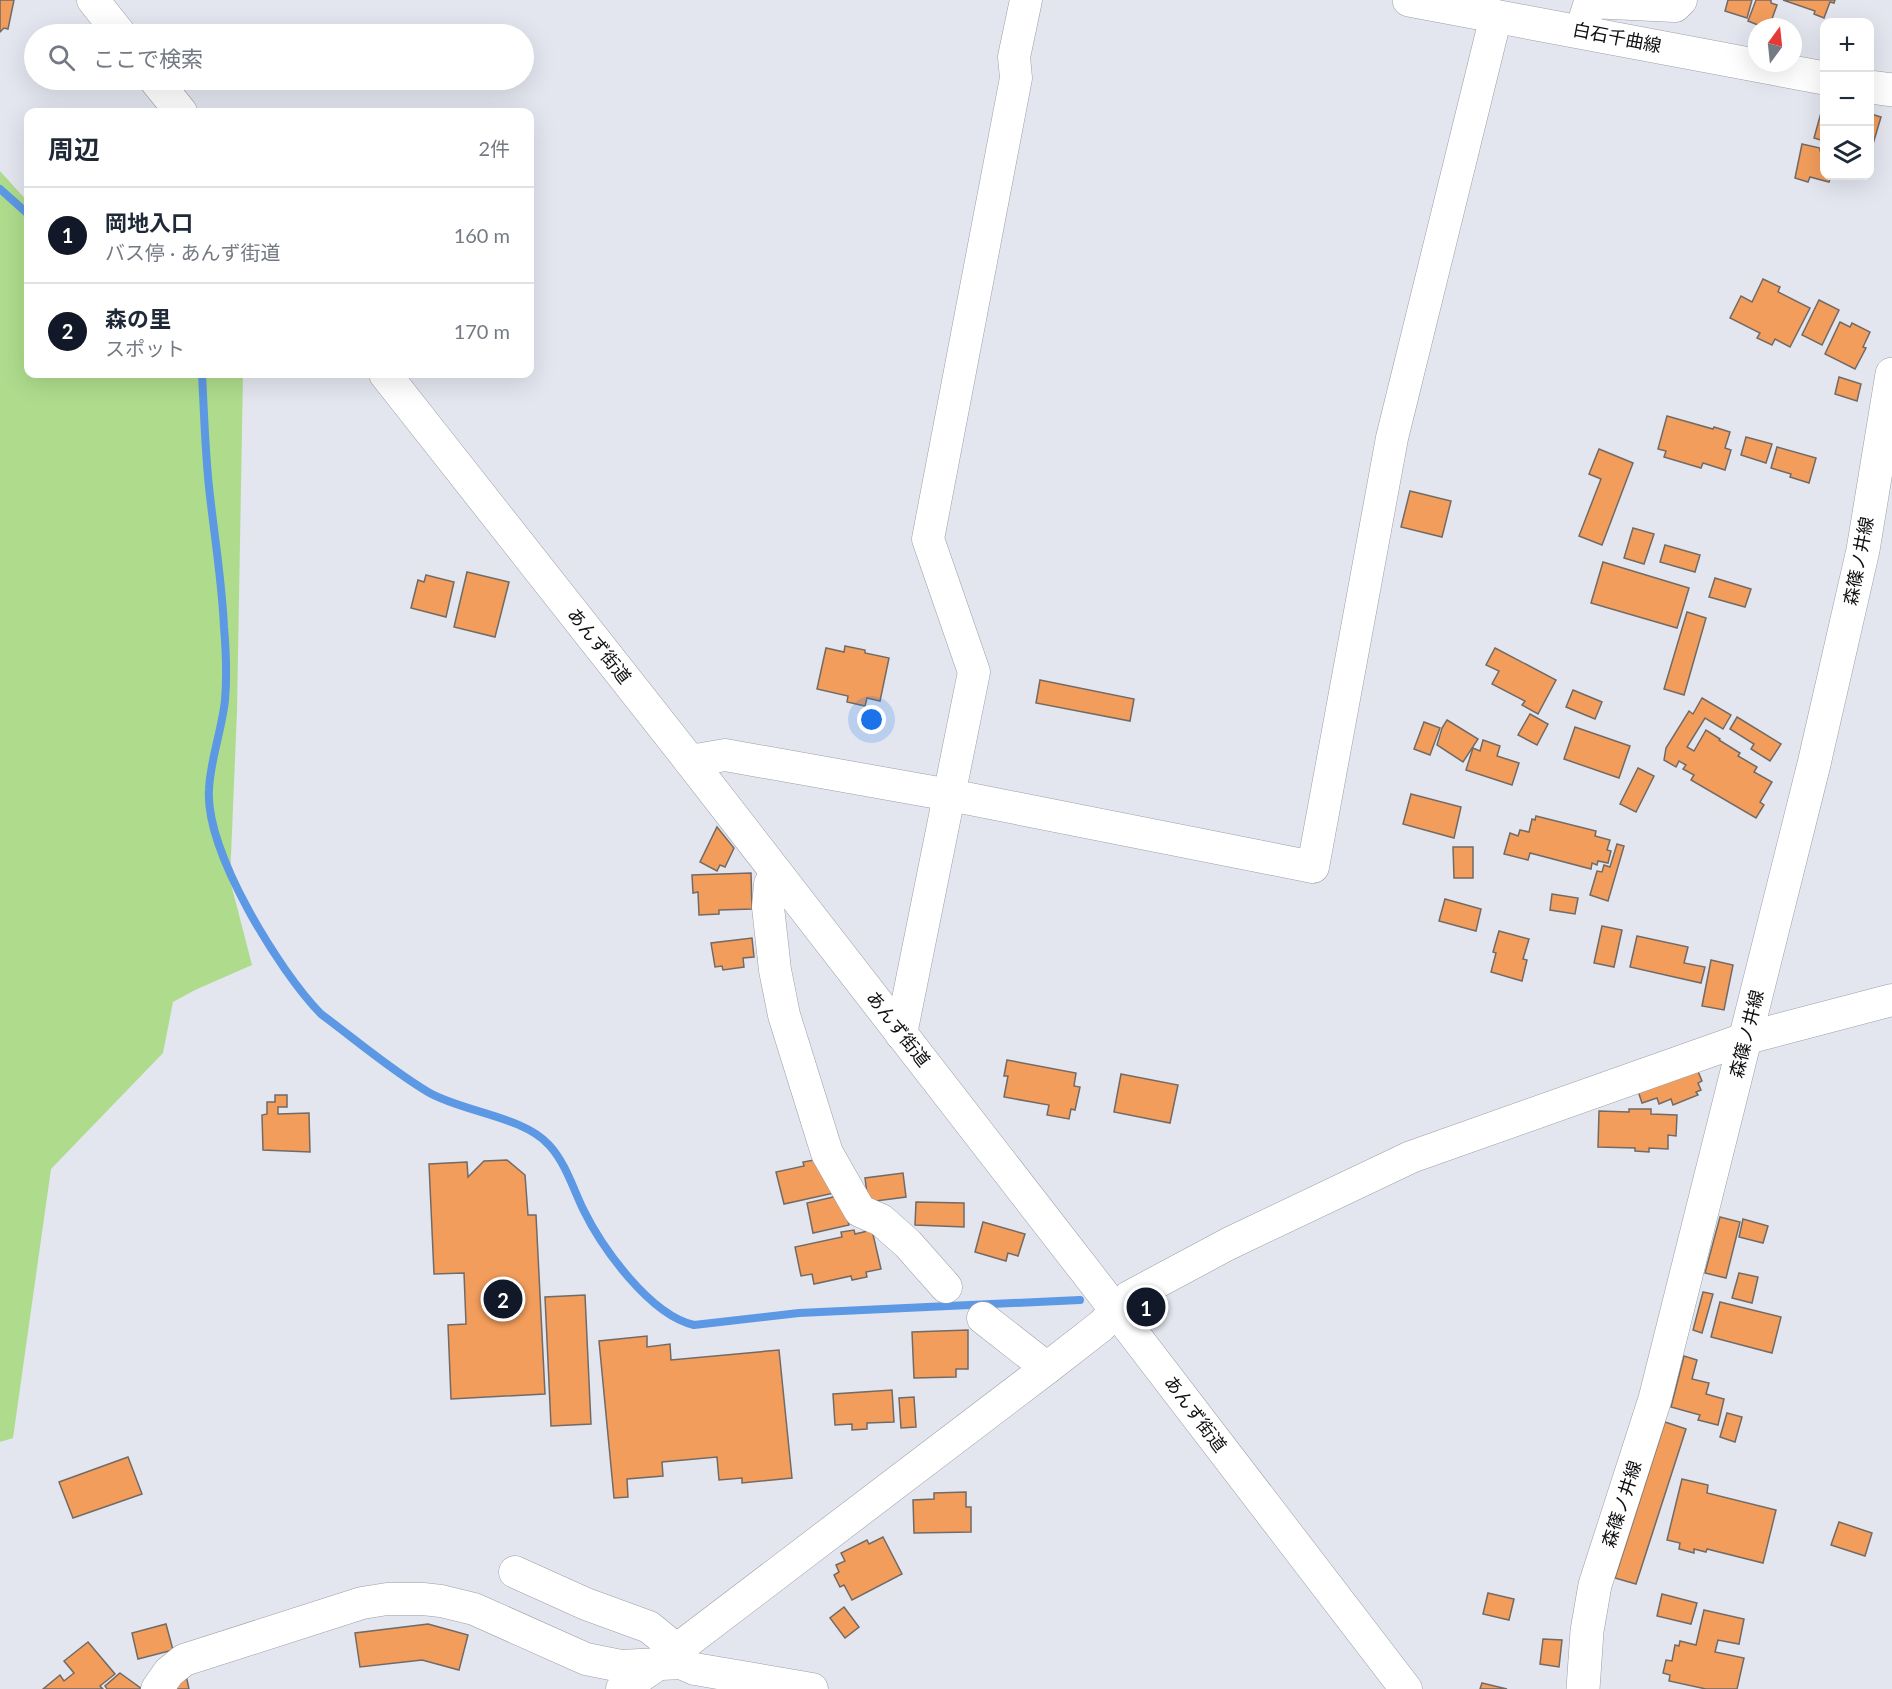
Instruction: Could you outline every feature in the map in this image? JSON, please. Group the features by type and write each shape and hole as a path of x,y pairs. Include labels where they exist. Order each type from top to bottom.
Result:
{"main road":[{"name":"白石千曲線","path":"1409,0 1461,4 1496,16 1820,77"},
{"path":"1874,88 1892,90"},
{"name":"森篠ノ井線","path":"1583,1689 1587,1631 1596,1585 1655,1399 1814,764 1863,550 1892,374"}],"street":[{"path":"901,1034 974,672 928,539 1014,90 1016,78 1014,57 1026,0"},
{"path":"1581,31 1590,2 1675,6 1681,0"},
{"path":"95,1 112,24"},
{"path":"690,761 725,754 950,795 1313,867 1392,438 1496,16"},
{"path":"163,90 178,108"},
{"name":"あんず街道","path":"388,378 690,761 1406,1689"},
{"path":"776,875 770,884 768,907 775,970 784,1015 826,1153 860,1211 881,1220 908,1244 946,1287"},
{"path":"622,1689 1047,1368 1101,1326 1129,1297 1228,1244 1412,1157 1747,1038 1892,1000"},
{"path":"983,1318 1047,1368"},
{"path":"515,1572 586,1604 649,1627 667,1657"},
{"path":"157,1689 169,1672 184,1660 362,1603 387,1599 423,1599 474,1609 586,1659 621,1666 667,1657 695,1669 812,1689"}],"green space":[{"path":"0,171 24,198 24,378 243,378 237,711 230,880 252,965 173,1002 163,1053 51,1169 13,1438 0,1442"}],"building":[{"path":"0,0 14,0 8,29 4,28 0,32"},
{"path":"1728,0 1752,0 1747,18 1725,11"},
{"path":"1756,0 1771,0 1771,3 1777,5 1772,18 1749,18"},
{"path":"1783,0 1835,0 1834,3 1830,2 1824,18 1814,14 1815,11"},
{"path":"1874,115 1881,117 1874,141"},
{"path":"1820,116 1820,140 1814,138"},
{"path":"1802,144 1820,148 1820,180 1810,177 1808,182 1795,178"},
{"path":"1763,279 1780,287 1778,292 1810,308 1790,347 1775,339 1772,345 1757,338 1760,333 1730,318 1741,296 1752,302"},
{"path":"1819,300 1839,310 1822,345 1802,335"},
{"path":"1840,322 1850,327 1852,323 1870,332 1863,347 1866,348 1855,369 1825,354"},
{"path":"1839,377 1861,384 1857,401 1835,394"},
{"path":"1667,416 1730,432 1725,448 1731,450 1725,470 1703,463 1701,468 1664,457 1666,451 1658,449"},
{"path":"1746,437 1772,444 1766,463 1741,455"},
{"path":"1777,447 1816,458 1809,483 1771,468"},
{"path":"1599,449 1633,463 1602,545 1579,536 1601,479 1589,474"},
{"path":"1410,491 1451,501 1442,537 1401,527"},
{"path":"1633,528 1654,534 1644,564 1624,558"},
{"path":"1665,545 1700,555 1695,572 1660,562"},
{"path":"1603,562 1689,588 1677,628 1591,603"},
{"path":"467,572 509,582 495,637 454,627"},
{"path":"426,575 454,582 446,617 411,608 418,580 424,582"},
{"path":"1715,578 1751,589 1745,607 1709,597"},
{"path":"1687,612 1706,618 1684,695 1664,689"},
{"path":"845,646 889,658 880,701 867,698 865,706 847,702 848,696 817,689 826,648 844,652"},
{"path":"1495,648 1556,680 1538,714 1522,705 1525,701 1492,684 1499,671 1486,665"},
{"path":"1040,680 1134,699 1130,721 1036,703"},
{"path":"1573,690 1602,702 1595,719 1566,707"},
{"path":"1702,698 1731,715 1723,729 1705,718 1687,747 1694,751 1706,730 1740,753 1738,756 1757,767 1754,772 1772,782 1760,802 1764,805 1756,818 1691,780 1694,775 1683,769 1686,765 1679,761 1676,767 1664,760 1666,748 1689,711 1693,714"},
{"path":"1530,714 1548,724 1537,745 1518,735"},
{"path":"1737,717 1781,744 1770,761 1751,749 1754,744 1730,729"},
{"path":"1447,720 1478,739 1463,762 1437,745"},
{"path":"1424,722 1440,728 1430,755 1414,749"},
{"path":"1575,727 1630,746 1619,778 1564,759"},
{"path":"1483,740 1500,746 1497,756 1519,763 1512,785 1466,770 1473,748 1480,751"},
{"path":"1638,768 1654,776 1636,812 1620,804"},
{"path":"1411,794 1461,807 1454,838 1403,824"},
{"path":"1536,816 1596,831 1595,836 1610,840 1607,850 1611,851 1608,863 1598,861 1597,865 1592,863 1591,869 1530,853 1528,860 1504,854 1510,833 1518,836 1520,830 1529,832 1532,819 1535,820"},
{"path":"717,827 734,848 725,867 720,865 717,871 700,862"},
{"path":"1617,844 1624,846 1608,901 1590,895 1597,871 1602,872 1604,865 1610,867"},
{"path":"1453,847 1473,847 1473,878 1454,878"},
{"path":"751,873 752,909 719,910 719,914 699,915 698,892 693,893 692,875"},
{"path":"1552,894 1578,898 1575,914 1550,910"},
{"path":"1445,899 1481,909 1476,931 1439,921"},
{"path":"1602,926 1622,930 1614,967 1594,963"},
{"path":"1499,931 1529,939 1523,959 1527,960 1522,981 1491,972 1496,953 1493,952"},
{"path":"1637,936 1688,947 1684,963 1705,967 1701,983 1630,967"},
{"path":"752,938 754,957 743,958 744,967 723,970 722,966 715,967 711,943"},
{"path":"1711,960 1733,965 1724,1010 1702,1006"},
{"path":"1007,1060 1076,1073 1074,1086 1080,1087 1075,1110 1071,1109 1069,1119 1047,1115 1049,1105 1004,1097 1008,1076 1004,1076"},
{"path":"1697,1069 1702,1081 1698,1083 1701,1090 1696,1092 1698,1095 1673,1105 1671,1099 1659,1104 1657,1098 1642,1103 1638,1091"},
{"path":"1121,1074 1178,1085 1170,1123 1114,1112"},
{"path":"275,1095 287,1095 287,1107 278,1107 278,1114 309,1113 310,1152 263,1150 262,1115 267,1114 267,1102 275,1102"},
{"path":"1629,1109 1651,1109 1651,1114 1677,1115 1676,1136 1668,1135 1668,1149 1649,1148 1649,1152 1635,1151 1635,1148 1598,1147 1599,1111 1629,1112"},
{"path":"507,1160 525,1175 528,1215 536,1215 545,1394 451,1399 448,1325 466,1324 464,1273 434,1274 429,1164 467,1162 468,1177 484,1161"},
{"path":"814,1160 834,1193 784,1204 776,1172 804,1166 803,1162"},
{"path":"903,1173 906,1197 868,1202 865,1178"},
{"path":"842,1195 849,1225 813,1233 807,1203"},
{"path":"916,1202 964,1203 964,1227 915,1225"},
{"path":"1720,1217 1740,1222 1726,1278 1705,1273"},
{"path":"1743,1219 1768,1226 1763,1243 1739,1237"},
{"path":"983,1222 1025,1234 1018,1256 1008,1253 1006,1261 975,1252"},
{"path":"854,1230 855,1234 872,1230 881,1269 866,1272 867,1277 852,1280 851,1276 814,1284 812,1274 801,1276 795,1247 842,1237 841,1232"},
{"path":"1739,1273 1758,1277 1752,1303 1732,1298"},
{"path":"1703,1292 1713,1294 1702,1333 1693,1330"},
{"path":"585,1295 591,1424 551,1426 545,1297"},
{"path":"1720,1302 1781,1317 1772,1353 1711,1337"},
{"path":"968,1330 968,1369 956,1369 956,1377 914,1378 912,1332"},
{"path":"647,1336 647,1347 670,1344 671,1360 779,1350 792,1478 742,1483 742,1478 719,1480 717,1457 662,1462 663,1476 627,1479 628,1497 614,1498 599,1341"},
{"path":"1684,1356 1697,1360 1692,1379 1709,1383 1706,1394 1724,1399 1718,1425 1698,1420 1700,1415 1671,1407"},
{"path":"892,1390 894,1422 867,1423 867,1429 852,1430 852,1424 835,1425 833,1394"},
{"path":"914,1397 916,1427 901,1428 899,1398"},
{"path":"1727,1413 1742,1417 1735,1442 1720,1437"},
{"path":"1665,1422 1686,1429 1636,1584 1615,1578"},
{"path":"128,1457 142,1494 73,1518 59,1482"},
{"path":"1682,1479 1708,1485 1707,1493 1776,1510 1763,1563 1707,1549 1706,1552 1694,1549 1694,1553 1679,1549 1680,1543 1667,1540"},
{"path":"966,1492 966,1507 971,1507 971,1532 914,1533 913,1500 934,1499 934,1493"},
{"path":"1839,1522 1872,1533 1865,1556 1831,1545"},
{"path":"883,1537 902,1574 852,1600 844,1585 840,1587 834,1575 839,1572 836,1565 845,1561 841,1553 867,1540 869,1544"},
{"path":"1488,1593 1514,1599 1509,1620 1483,1614"},
{"path":"1662,1594 1697,1603 1691,1624 1657,1616"},
{"path":"844,1607 859,1627 845,1638 830,1618"},
{"path":"1704,1610 1744,1619 1739,1644 1718,1640 1715,1652 1744,1658 1737,1689 1706,1689 1669,1681 1670,1675 1663,1673 1666,1660 1672,1661 1675,1645 1679,1646 1680,1641 1696,1645"},
{"path":"166,1624 173,1650 138,1659 132,1633"},
{"path":"428,1624 468,1635 459,1670 422,1660 360,1667 355,1633"},
{"path":"1543,1639 1562,1640 1559,1667 1540,1664"},
{"path":"88,1642 115,1674 100,1686 103,1689 43,1689 60,1675 64,1681 74,1673 64,1661"},
{"path":"120,1673 142,1689 107,1689 105,1686"},
{"path":"186,1675 189,1689 172,1689"},
{"path":"1482,1683 1507,1689 1480,1689"}],"waterway":[{"path":"0,189 24,210"},
{"path":"202,378 208,473 222,592 226,664 226,691 210,779 211,815 219,845 248,909 285,969 321,1014 387,1065 428,1092 458,1105 524,1127 538,1135 560,1159 591,1225 615,1260 645,1294 677,1319 694,1325 799,1313 1080,1300"}],"place":[{"name":"森の里","path":"503,1299"},
{"name":"岡地入口","path":"1146,1307"}]}
